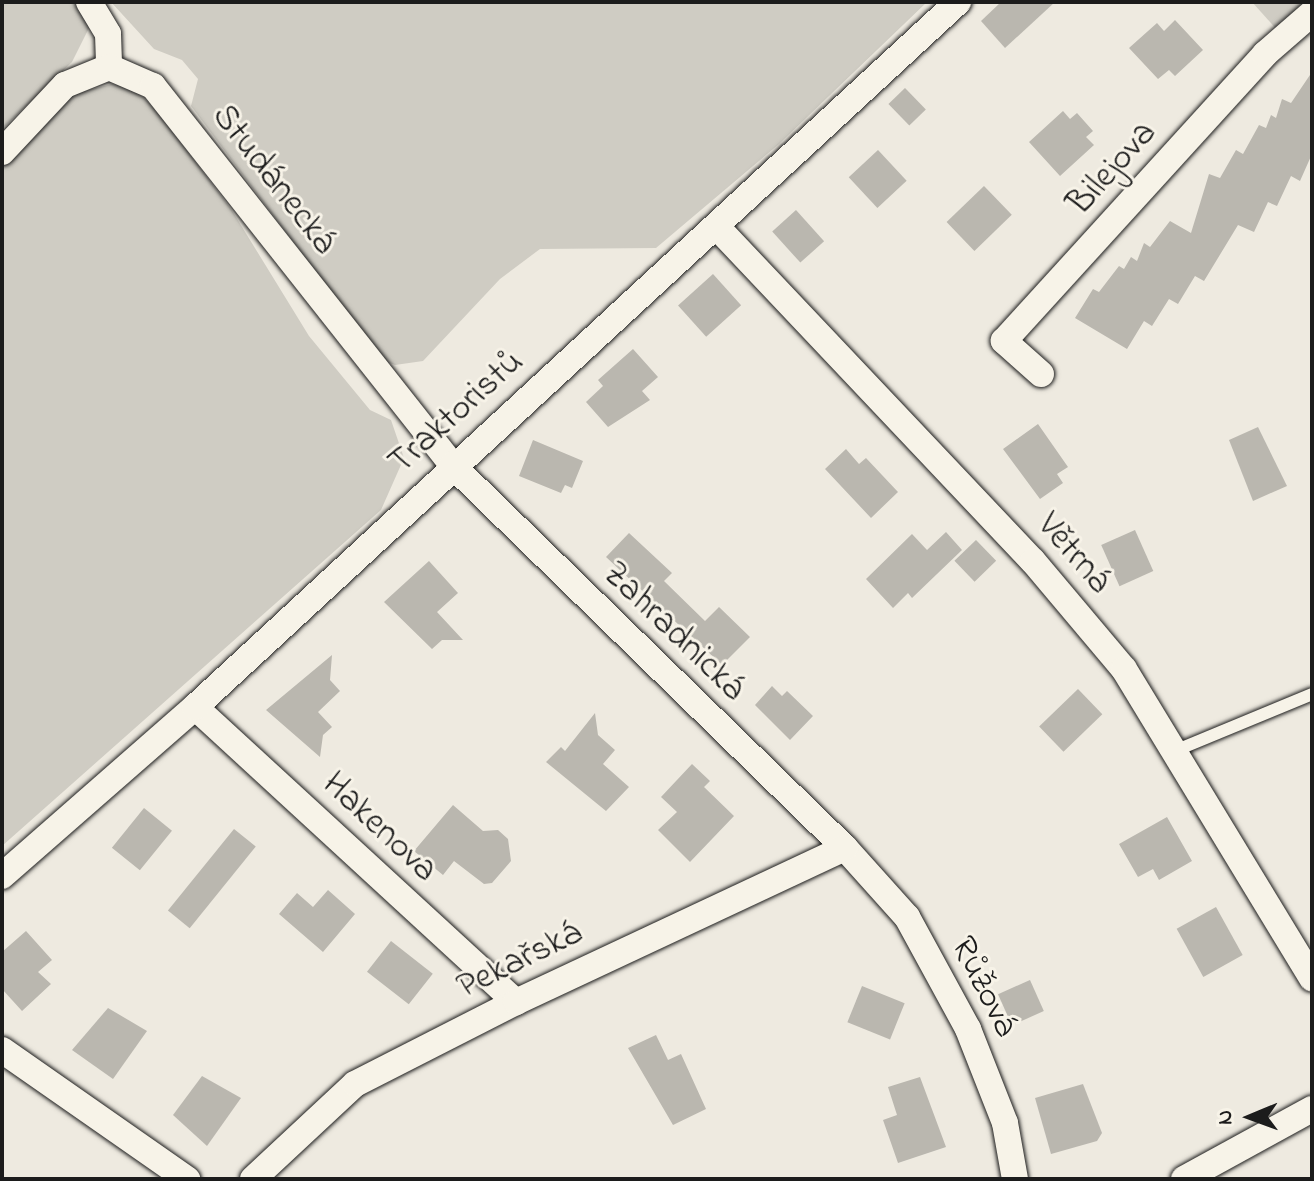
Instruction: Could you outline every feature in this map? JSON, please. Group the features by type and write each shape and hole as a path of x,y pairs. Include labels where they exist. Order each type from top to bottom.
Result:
{"street":[{"path":"2,152 65,85 109,67 108,34 89,2"},
{"name":"Traktoristů","path":"2,876 195,707 452,465 958,2"},
{"name":"Bilejova","path":"1041,374 1004,341 1265,54 1312,13"},
{"name":"Studánecká","path":"109,67 153,86 452,465"},
{"name":"Větrná","path":"716,226 1033,561 1124,669 1177,750 1312,978"},
{"name":"Zahradnická","path":"452,465 845,848"},
{"name":"Hakenova","path":"195,707 516,1002"},
{"name":"Pekařská","path":"253,1179 355,1084 516,1002 845,848"},
{"name":"Růžová","path":"845,848 907,917 968,1029 1005,1123 1015,1179"},
{"path":"2,1050 187,1179"},
{"path":"1184,1179 1312,1109"}],"lane":[{"path":"1177,750 1312,694"}],"shaded area":[{"path":"2,2 82,2 89,28 72,62 2,129"},
{"path":"111,2 927,2 779,144 656,248 540,249 500,279 423,361 395,365 382,360 191,106 198,79 182,60 154,49"},
{"path":"1252,2 1309,2 1278,31"},
{"path":"112,84 134,88 157,111 231,209 309,336 370,410 391,420 404,458 381,510 2,846 2,168 73,94"}],"building":[{"path":"1001,2 1055,2 1005,48 981,21"},
{"path":"1175,20 1203,50 1175,76 1169,70 1158,79 1129,48 1157,23 1164,31"},
{"path":"1312,72 1312,154 1300,181 1291,176 1277,206 1268,202 1254,232 1238,225 1204,281 1195,276 1178,304 1169,299 1152,326 1144,321 1127,349 1075,318 1093,289 1099,292 1119,266 1124,269 1131,257 1137,261 1144,243 1150,247 1170,221 1191,233 1209,174 1220,178 1236,150 1243,154 1259,125 1266,128 1271,115 1276,118 1282,99 1291,103"},
{"path":"905,88 926,110 909,126 888,104"},
{"path":"1063,111 1070,119 1077,113 1093,131 1086,137 1094,145 1060,176 1029,142"},
{"path":"878,150 907,181 877,208 849,177"},
{"path":"984,186 1012,215 974,251 947,222"},
{"path":"796,210 824,241 800,263 772,231"},
{"path":"713,274 741,305 706,337 678,305"},
{"path":"633,349 658,377 642,391 650,400 608,427 586,402 603,386 598,380"},
{"path":"1038,424 1068,467 1057,474 1063,483 1040,499 1003,449"},
{"path":"1258,427 1287,486 1253,501 1229,440"},
{"path":"533,440 583,461 572,488 565,485 561,493 519,476"},
{"path":"846,449 859,464 866,458 898,492 871,518 825,469"},
{"path":"1135,530 1153,571 1120,586 1101,545"},
{"path":"946,532 962,550 912,598 908,593 893,608 866,579 912,534 927,550"},
{"path":"629,533 672,573 664,581 705,621 719,607 750,637 722,665 606,557"},
{"path":"976,540 996,561 975,582 954,561"},
{"path":"429,561 458,593 437,612 463,640 442,640 432,649 384,602"},
{"path":"332,655 330,680 340,691 318,712 332,727 323,735 320,757 266,710"},
{"path":"772,686 782,696 787,691 813,716 790,740 755,705"},
{"path":"1078,689 1102,714 1063,752 1039,727"},
{"path":"595,713 598,735 615,750 603,764 629,787 606,811 546,762 561,747 565,751"},
{"path":"692,764 710,781 704,787 734,816 690,862 658,830 677,812 661,797"},
{"path":"453,805 483,831 498,830 508,839 511,861 492,883 484,884 454,861 443,875 414,851"},
{"path":"144,808 172,831 140,870 112,848"},
{"path":"1167,817 1192,861 1159,880 1153,869 1138,877 1119,844"},
{"path":"234,829 256,847 190,928 168,911"},
{"path":"328,890 355,914 323,952 279,914 297,893 313,907"},
{"path":"1216,907 1243,955 1203,977 1177,929"},
{"path":"26,931 52,960 38,972 51,984 22,1011 2,989 2,952"},
{"path":"391,941 433,974 409,1004 367,972"},
{"path":"1030,980 1044,1011 1012,1025 998,994"},
{"path":"862,986 905,1003 890,1039 847,1022"},
{"path":"108,1008 147,1031 113,1079 72,1050"},
{"path":"656,1035 668,1060 681,1054 706,1109 673,1125 628,1048"},
{"path":"202,1076 241,1098 207,1146 173,1115"},
{"path":"920,1077 946,1147 898,1163 883,1120 897,1115 888,1087"},
{"path":"1083,1084 1102,1133 1097,1141 1051,1154 1035,1098"}]}
